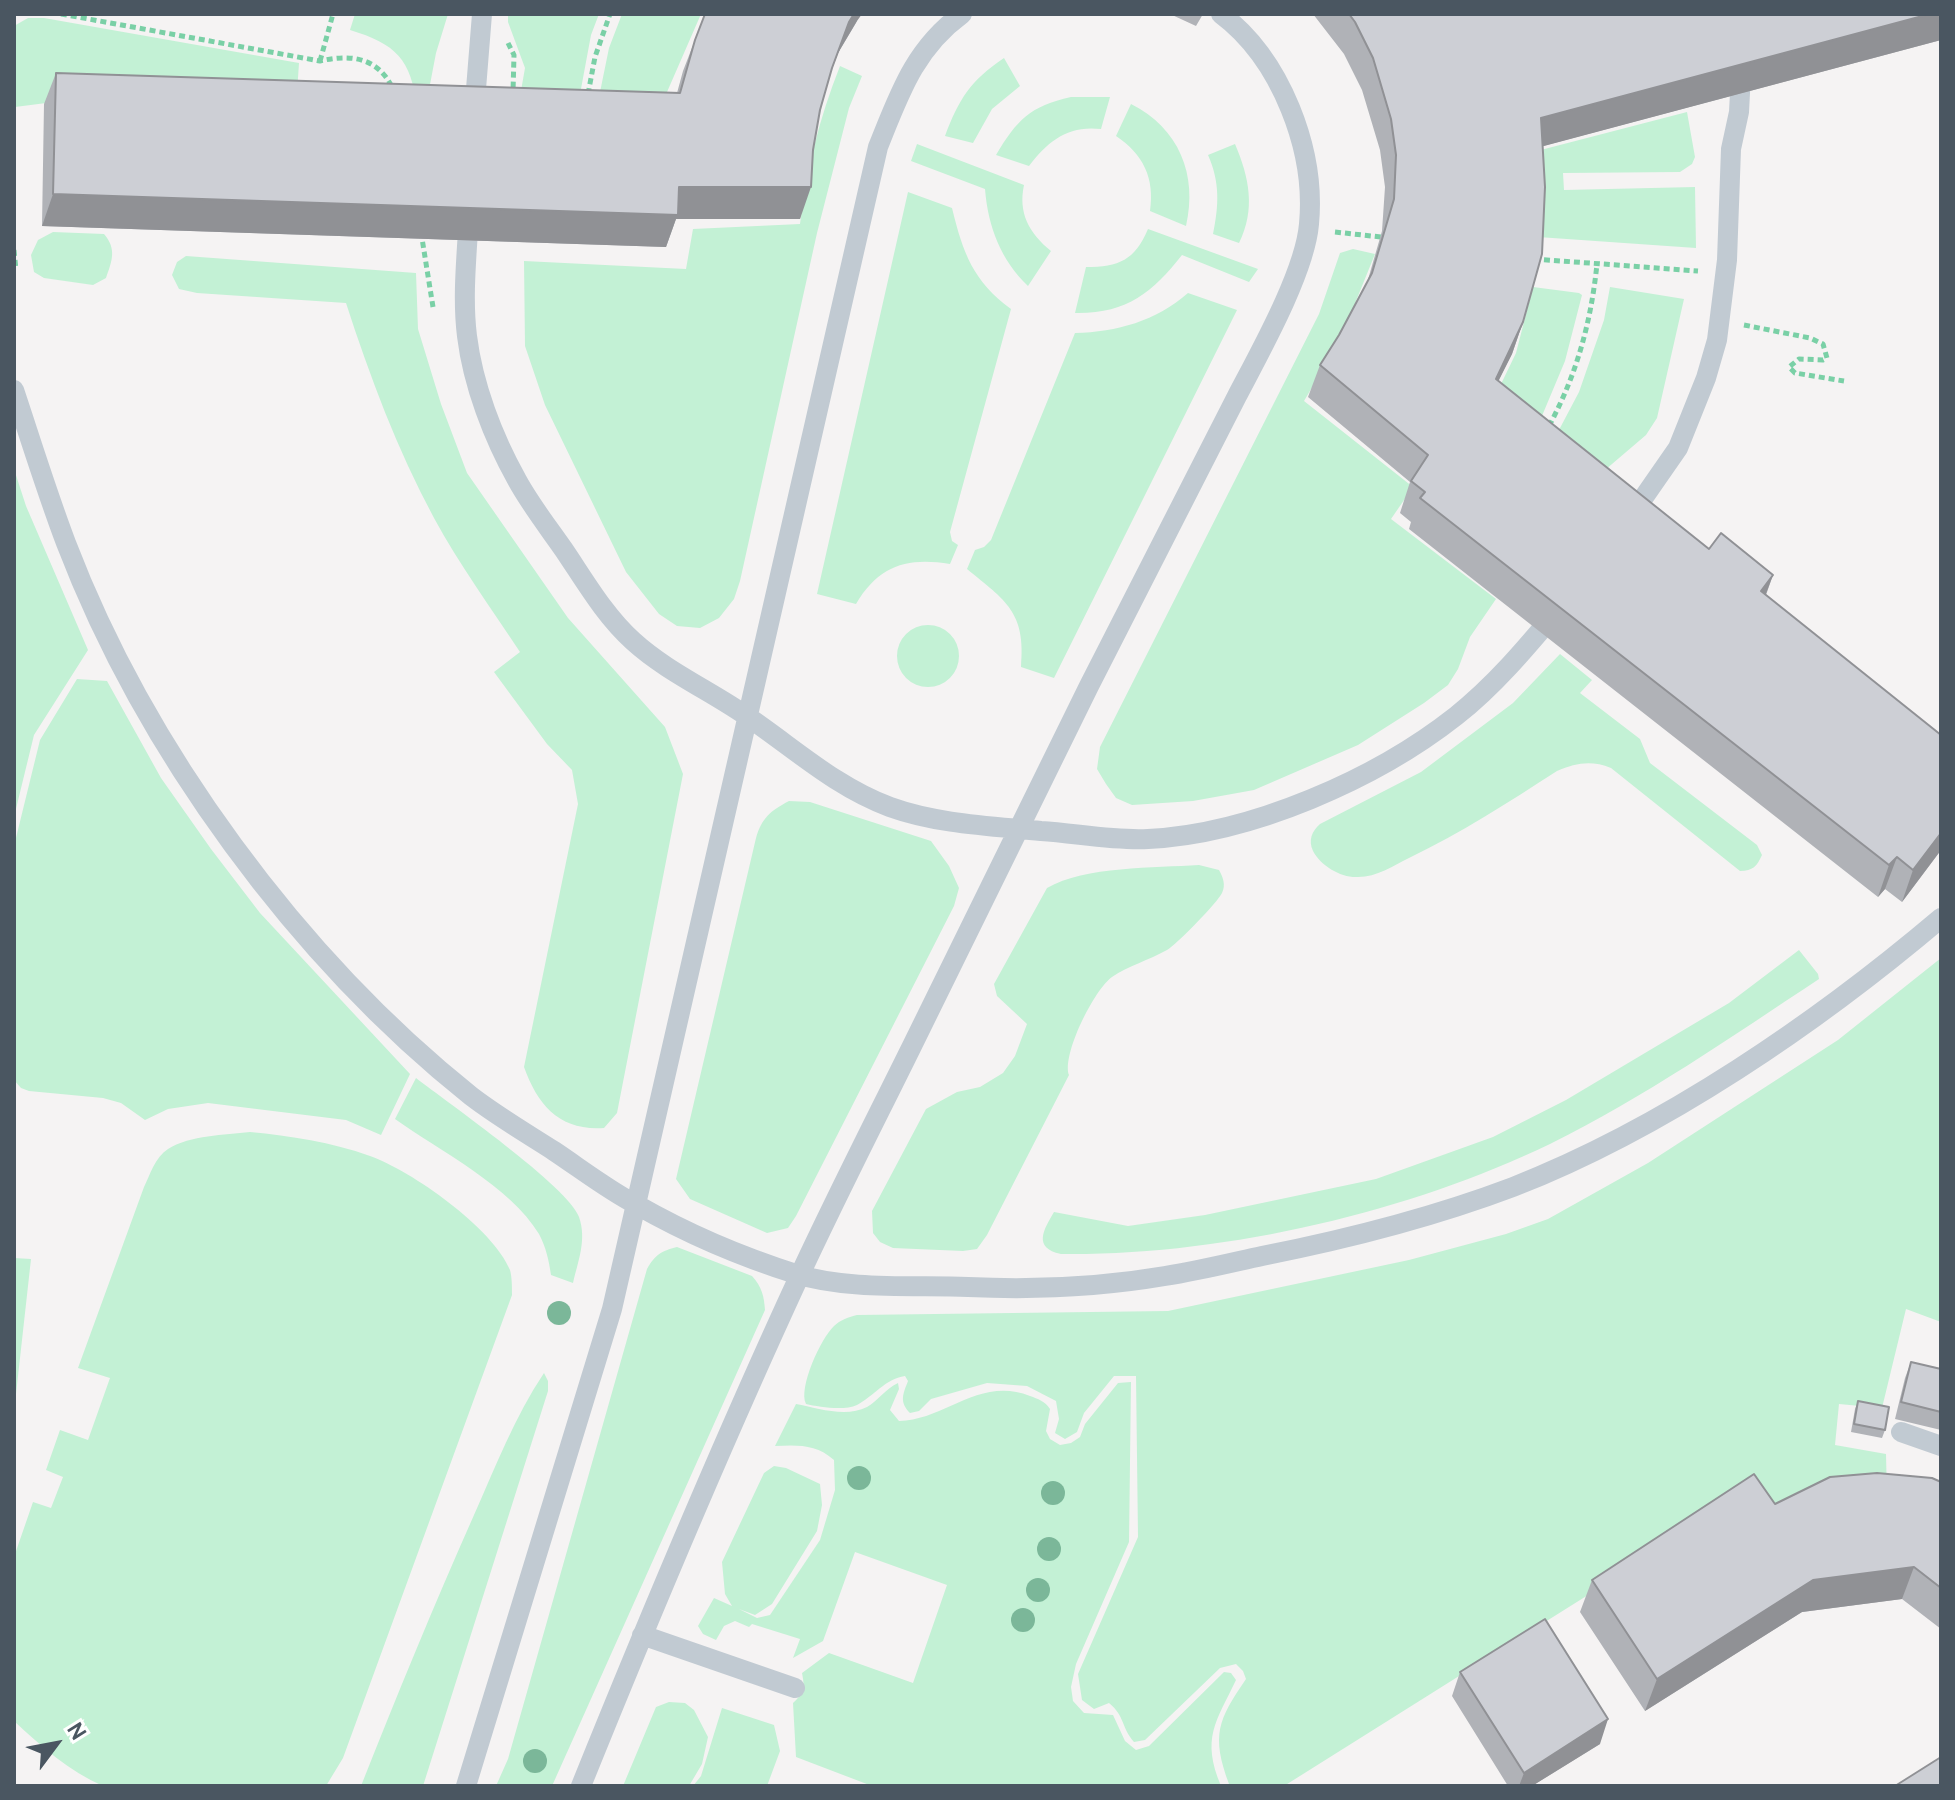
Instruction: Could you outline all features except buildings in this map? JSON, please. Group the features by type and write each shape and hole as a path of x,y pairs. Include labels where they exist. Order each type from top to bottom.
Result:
{"lane":[{"path":"472,141 482,14"},
{"path":"466,1786 612,1309 878,147 907,75 951,21 962,14"},
{"path":"581,1786 674,1558 800,1276 1019,829 1260,350 1297,268 1309,227 1310,191 1297,124 1284,91 1259,52 1221,14"},
{"path":"1615,538 1678,448 1706,378 1717,340 1727,260 1731,149 1739,112 1741,74 1727,14"},
{"path":"470,186 465,291 467,337 477,382 495,433 518,481 602,606 633,642 746,716 818,770 888,806 919,816 1019,829 1146,840 1264,816 1327,793 1425,739 1460,713 1520,656 1573,591"},
{"path":"14,390 66,543 97,613 165,740 215,819 308,940 359,995 475,1099 634,1204 714,1243 800,1276 840,1283 1000,1288 1088,1285 1164,1277 1342,1240 1427,1217 1562,1166 1688,1098 1761,1053 1856,986 1941,918"},
{"path":"1901,1432 1941,1446"},
{"path":"642,1635 795,1688"}],"path":[{"path":"61,14 320,61 342,56 365,60 387,76 395,93"},
{"path":"320,61 333,14"},
{"path":"587,97 595,57 610,14"},
{"path":"421,232 433,307"},
{"path":"1330,232 1381,237"},
{"path":"14,250 16,270"},
{"path":"1533,259 1698,271"},
{"path":"1545,432 1577,367 1593,306 1597,264"},
{"path":"1736,323 1810,338 1823,344 1827,358 1799,359 1789,367 1795,373 1844,381"}],"green space":[{"path":"355,14 448,14 428,95 417,107 405,65 379,41 350,30"},
{"path":"508,14 599,14 591,35 578,105 519,102 525,68 508,22"},
{"path":"622,14 701,14 657,115 599,97 609,48"},
{"path":"28,18 44,18 299,63 296,107 54,102 15,107 14,26"},
{"path":"1004,58 1020,86 992,109 973,143 945,136 967,92"},
{"path":"840,66 862,76 849,108 817,233 740,581 734,599 719,618 700,628 677,626 659,614 626,572 545,405 525,346 524,261 686,269 693,229 800,224 815,144"},
{"path":"1071,97 1110,97 1101,129 1069,132 1051,142 1029,166 996,155 1026,116 1045,105"},
{"path":"1131,104 1162,126 1181,155 1189,189 1186,226 1150,211 1151,188 1145,168 1133,151 1116,136"},
{"path":"1687,112 1695,157 1692,164 1680,172 1563,173 1564,190 1695,187 1696,248 1538,237 1533,152"},
{"path":"917,144 1024,185 1023,205 1027,222 1051,251 1028,286 1003,254 989,217 985,189 911,161"},
{"path":"1235,144 1249,193 1248,218 1239,243 1213,234 1217,194 1208,155"},
{"path":"908,192 952,208 971,265 987,288 1011,309 950,532 952,541 958,545 950,564 921,562 896,567 874,580 856,604 817,594"},
{"path":"1148,229 1258,269 1249,282 1182,255 1160,280 1136,299 1109,310 1075,313 1086,267 1124,260 1137,248"},
{"path":"53,232 104,234 112,250 106,278 93,285 44,278 34,272 31,255 38,240"},
{"path":"1353,249 1375,254 1341,338 1304,401 1413,487 1391,519 1496,599 1470,637 1458,669 1448,685 1358,745 1254,790 1193,801 1132,805 1116,798 1097,769 1100,747 1319,314 1340,253"},
{"path":"186,256 416,273 418,329 467,473 568,618 665,727 683,774 617,1113 604,1128 575,1125 553,1113 536,1093 524,1067 578,804 572,770 547,744 494,672 520,652 454,552 408,466 346,303 197,293 179,289 172,275 177,262"},
{"path":"1533,287 1582,295 1565,361 1539,423 1488,411 1516,353"},
{"path":"1610,287 1684,299 1657,418 1646,435 1605,470 1550,447 1579,392 1604,320"},
{"path":"1188,293 1237,310 1054,678 1021,667 1020,633 1010,609 967,569 975,550 991,540 1075,333 1135,323 1163,311"},
{"path":"14,469 26,506 88,650 34,735 14,817"},
{"path":"928,625 950,634 959,656 950,678 928,687 906,678 897,656 906,634"},
{"path":"1560,654 1592,680 1580,693 1640,739 1650,763 1757,845 1762,855 1754,867 1740,871 1611,768 1590,763 1557,771 1466,828 1378,873 1352,877 1326,866 1317,856 1311,839 1320,824 1421,772 1513,703"},
{"path":"77,679 107,681 161,778 260,913 410,1074 381,1135 346,1120 208,1103 168,1109 145,1120 121,1103 103,1098 29,1091 14,1080 14,846 40,740"},
{"path":"789,801 810,802 931,841 949,866 959,888 954,906 796,1216 788,1228 767,1233 690,1199 676,1179 756,838 768,816"},
{"path":"1199,865 1219,870 1224,881 1222,893 1172,946 1112,977 1097,995 1075,1038 1068,1065 1069,1075 977,1249 893,1248 880,1242 873,1233 872,1211 926,1109 957,1092 980,1087 1003,1073 1015,1056 1027,1024 997,996 994,984 1047,888 1100,872"},
{"path":"1799,950 1819,979 1620,1107 1494,1169 1375,1210 1248,1238 1122,1253 1061,1254 1043,1243 1044,1231 1054,1212 1128,1226 1205,1215 1376,1179 1493,1137 1566,1100 1729,1003"},
{"path":"1941,958 1941,1322 1906,1309 1882,1408 1839,1404 1835,1445 1886,1454 1887,1496 1764,1528 1744,1497 1284,1786 1229,1784 1219,1740 1224,1717 1246,1679 1236,1664 1220,1668 1145,1740 1134,1742 1118,1712 1109,1703 1094,1709 1082,1700 1078,1674 1138,1537 1136,1376 1114,1376 1084,1413 1077,1432 1065,1439 1055,1433 1059,1419 1056,1401 1027,1386 987,1383 931,1399 919,1411 910,1413 903,1401 908,1381 905,1376 891,1381 852,1407 806,1404 804,1397 808,1375 823,1341 836,1324 857,1315 1168,1311 1409,1260 1506,1234 1548,1219 1648,1163 1838,1040"},
{"path":"416,1078 532,1167 571,1204 579,1217 582,1234 573,1283 551,1275 539,1234 511,1200 473,1170 395,1119"},
{"path":"250,1132 341,1147 370,1156 407,1174 449,1203 487,1237 510,1270 512,1295 343,1758 326,1786 103,1786 67,1766 14,1721 14,1557 33,1502 51,1508 63,1477 46,1470 60,1430 88,1440 110,1378 78,1368 153,1166 163,1152 177,1144 208,1136"},
{"path":"677,1247 752,1276 762,1292 765,1310 552,1786 496,1786 508,1759 647,1269 659,1254"},
{"path":"14,1258 31,1259 14,1412"},
{"path":"544,1373 548,1391 423,1786 361,1786 430,1616 498,1461"},
{"path":"1131,1382 1129,1542 1076,1664 1071,1687 1073,1701 1084,1713 1113,1715 1125,1741 1136,1750 1149,1746 1224,1672 1231,1673 1236,1680 1217,1719 1212,1742 1212,1755 1221,1786 872,1786 796,1757 793,1703 803,1690 802,1673 829,1653 913,1683 947,1585 855,1552 823,1641 793,1658 800,1639 752,1624 749,1627 735,1621 724,1626 716,1640 703,1634 698,1626 714,1598 732,1606 725,1594 722,1562 764,1473 774,1466 786,1468 820,1484 822,1505 817,1531 772,1604 755,1615 739,1609 757,1618 770,1615 820,1540 835,1490 834,1460 813,1448 775,1446 796,1404 850,1412 871,1404 898,1383 899,1389 890,1410 899,1421 932,1414 979,1395 1012,1391 1036,1398 1048,1406 1046,1431 1050,1439 1060,1445 1080,1437 1085,1424 1118,1383"},
{"path":"669,1702 685,1703 694,1710 708,1737 702,1764 689,1786 623,1786 656,1707"},
{"path":"722,1708 774,1725 780,1751 767,1786 693,1786 701,1776"}]}
